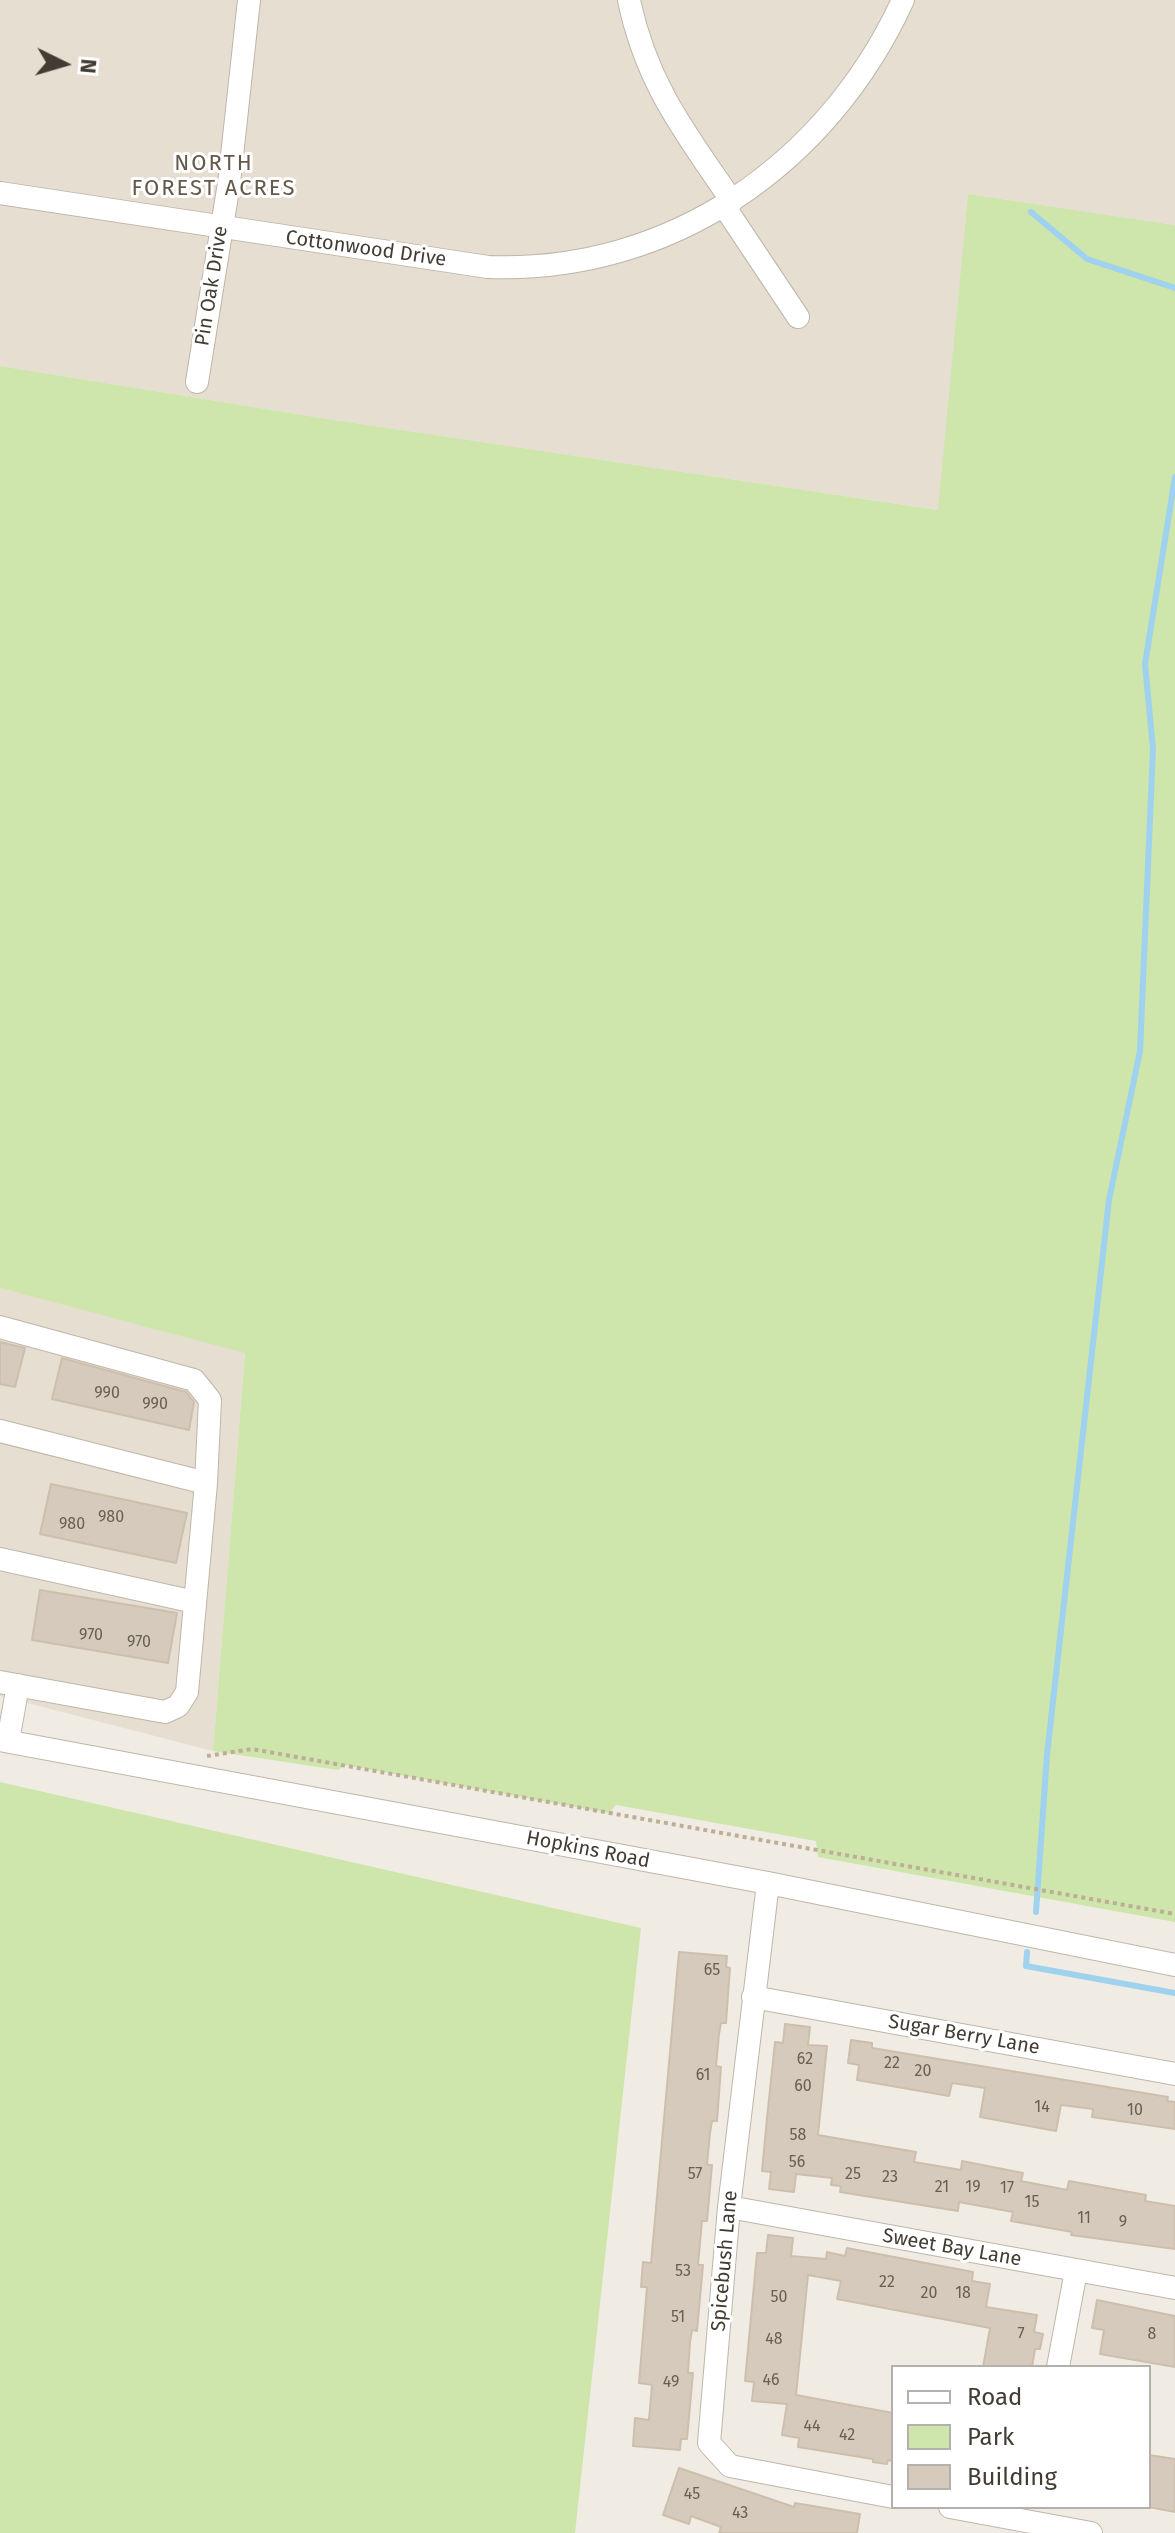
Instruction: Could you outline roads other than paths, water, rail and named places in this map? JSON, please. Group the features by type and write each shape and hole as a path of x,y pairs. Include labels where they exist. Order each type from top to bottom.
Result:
{"street":[{"name":"Pin Oak Drive","path":"197,382 245,55 249,0"},
{"path":"629,0 648,67 667,107 798,317"},
{"name":"Cottonwood Drive","path":"0,193 488,267 560,265 644,244 691,225 728,204 794,152 837,108 888,32 903,0"},
{"path":"0,1327 194,1380 210,1400 206,1483 187,1692 178,1706 165,1712 9,1684 4,1740"},
{"path":"0,1431 206,1483"},
{"path":"0,1559 195,1602"},
{"name":"Hopkins Road","path":"4,1740 768,1883 1175,1965"},
{"name":"Spicebush Lane","path":"768,1883 729,2207 709,2443 730,2466 891,2497"},
{"name":"Sugar Berry Lane","path":"753,1997 1175,2074"},
{"name":"Sweet Bay Lane","path":"729,2207 1175,2288"},
{"path":"1058,2365 1076,2271"},
{"path":"973,2509 1030,2514 1091,2533"}],"waterway":[{"path":"1031,212 1087,259 1175,288"},
{"path":"1036,1912 1047,1755 1109,1200 1140,1051 1153,749 1145,664 1175,477"},
{"path":"1027,1952 1026,1966 1175,1993"}],"district":[{"name":"NORTH FOREST ACRES","path":"214,176"}]}
